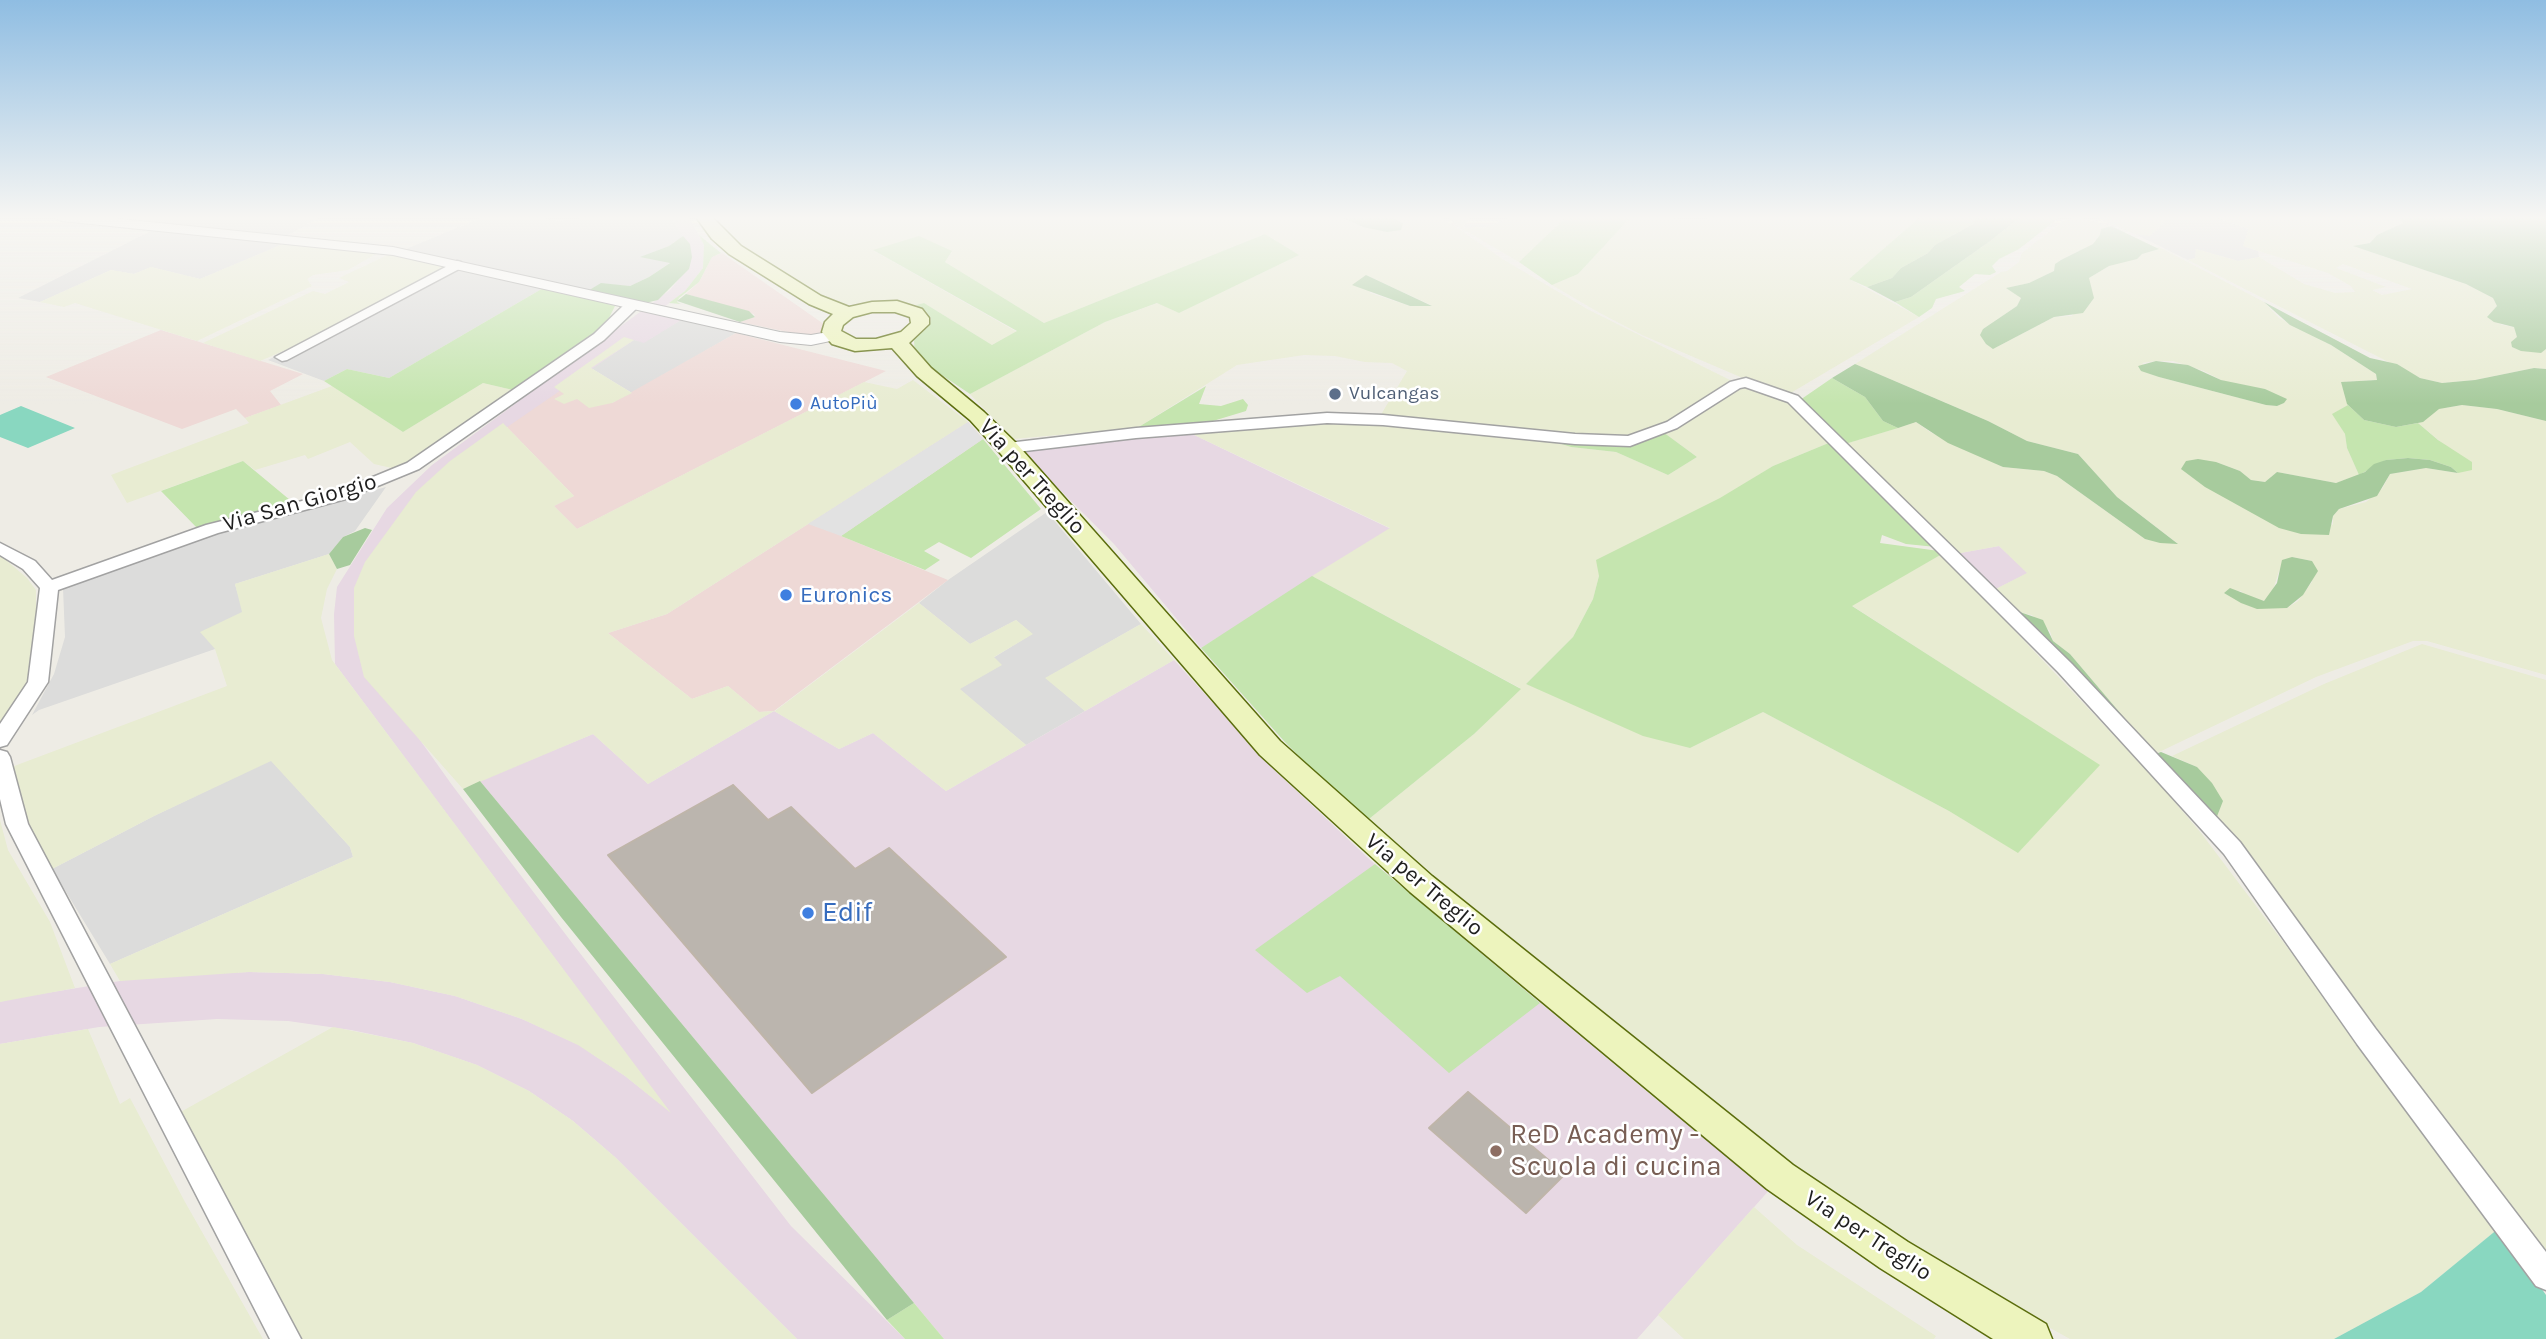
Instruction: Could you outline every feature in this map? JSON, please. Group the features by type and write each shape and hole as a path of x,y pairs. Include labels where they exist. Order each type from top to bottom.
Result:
{"main road":[{"path":"782,279 815,300 847,313"},
{"path":"885,306 916,313 920,324 908,336 897,341 865,346 846,343 834,337 831,327 847,313 885,306"},
{"name":"Via per Treglio","path":"897,341 924,373 977,416 1008,448 1270,748 1421,884 1780,1177 1894,1255 2031,1339"}],"street":[{"path":"282,357 429,279"},
{"path":"522,279 796,339 834,337"},
{"name":"Via San Giorgio","path":"48,587 212,529 340,496 413,466 599,337 619,320 632,304"},
{"path":"1008,448 1136,433 1327,418 1383,420 1576,439 1630,441 1672,425 1735,385 1746,382 1793,399 2065,668 2232,848 2366,1037 2546,1276"},
{"path":"0,548 29,565 48,587 38,681 0,740"},
{"path":"0,757 17,824 286,1339"}],"shaded area":[{"path":"55,279 90,279 40,302 18,298"},
{"path":"424,279 511,279 545,287 389,378 347,369 324,381 268,360"},
{"path":"532,279 644,279 630,286 601,284 586,292"},
{"path":"679,279 694,279 685,291 655,314 681,320 644,343 634,340 449,467 361,657 452,785 791,1226 905,1339 797,1339 616,1158 573,1121 529,1091 477,1065 413,1043 288,1021 217,1019 99,1027 0,1044 0,1002 10,999 126,980 183,975 249,972 323,974 390,982 455,996 522,1019 579,1045 668,1110 335,664 334,614 337,587 387,508 432,465 670,290"},
{"path":"700,279 760,279 828,327 827,334 812,337 740,322 755,317 754,314 686,294"},
{"path":"681,320 736,333 632,393 591,368 634,340 644,342"},
{"path":"161,330 303,374 270,391 281,405 245,418 236,409 182,429 46,377"},
{"path":"736,333 886,371 577,529 554,506 574,496 503,423 554,387 577,399 612,403"},
{"path":"968,422 983,439 841,536 948,580 774,711 759,712 728,686 692,699 608,633 667,614"},
{"path":"968,422 983,439 841,536 808,524"},
{"path":"1188,432 1391,529 1201,648 1114,544 1020,450"},
{"path":"386,487 355,531 343,537 329,554 235,584 243,612 215,649 39,710 32,715 54,674 65,637 63,588 220,533"},
{"path":"1047,512 1141,624 1046,678 1085,711 1026,745 959,689 1001,665 993,658 1032,634 1016,620 970,644 919,603"},
{"path":"1999,546 2028,573 1992,591 1955,554"},
{"path":"1174,660 1270,766 1384,873 1657,1100 1771,1188 1637,1339 944,1339 480,781 593,734 648,784 774,711 839,749 873,733 946,791"},
{"path":"271,760 350,847 353,857 110,964 52,869"}],"green space":[{"path":"90,279 307,279 312,286 197,341 75,303 64,307 40,302"},
{"path":"343,279 424,279 309,340 260,361 203,343 313,291 325,294 349,282"},
{"path":"644,279 679,279 658,300 641,304 586,292 601,283 630,286"},
{"path":"694,279 700,279 679,298 677,302 681,304 669,303 685,291"},
{"path":"791,279 924,279 1017,332 992,345 924,303 916,305 875,301 837,306"},
{"path":"925,279 973,279 1044,323 1152,279 1248,279 1179,313 1157,303 1105,322 970,394 915,357 914,340 930,325 931,318 916,305 924,303 992,345 1017,331"},
{"path":"973,279 1152,279 1044,323"},
{"path":"1248,279 1367,279 1370,293 1410,306 1431,306 1376,279 1537,279 1589,310 1732,381 1670,422 1633,435 1590,436 1379,418 1407,371 1392,363 1365,362 1335,356 1304,355 1237,365 1137,428 1013,439 970,394 1105,322 1158,303 1179,313"},
{"path":"1360,279 1376,279 1432,306 1410,306 1352,285"},
{"path":"1544,279 1565,279 1552,285"},
{"path":"1565,279 1850,279 1919,317 1789,394 1745,379 1642,335 1552,285"},
{"path":"1850,279 1888,279 1867,287"},
{"path":"1888,279 1936,279 1911,297 1895,302 1867,287"},
{"path":"1936,279 1968,279 1959,287 1965,291 1936,299 1932,308 1919,317 1895,302 1911,297"},
{"path":"1989,279 2036,279 2007,288 2021,298 2017,306 1983,329 1986,344 1995,348 2054,317 2072,316 2089,279 2221,279 2264,302 2279,318 2331,345 2376,374 2377,380 2342,382 2348,405 2333,414 2345,434 2347,448 2359,475 2336,483 2277,472 2265,482 2251,480 2240,471 2216,462 2333,525 2333,516 2339,509 2366,502 2382,489 2390,474 2426,468 2458,473 2447,447 2418,423 2438,409 2462,405 2497,409 2546,421 2546,675 2427,641 2413,641 2316,677 2155,754 2070,654 2053,641 2050,631 2032,615 2014,611 1992,591 2027,573 1999,546 1955,554 1845,444 1916,422 1930,432 2003,467 2044,471 2057,476 2145,539 2177,543 2117,497 2078,454 2027,441 1988,421 1855,364","holes":["2173,361 2204,371 2284,403 2277,406 2266,405 2159,377 2142,363","2292,557 2312,561 2312,582 2298,601 2287,608 2224,592 2241,591 2247,597 2264,601 2272,593 2279,571"]},
{"path":"2036,279 2089,279 2094,298 2083,313 2054,317 1993,349 1980,335 1983,329 2017,306 2021,298 2006,288"},
{"path":"2226,279 2296,279 2335,293 2355,292 2351,286 2339,279 2366,279 2386,287 2372,290 2382,295 2413,289 2386,279 2452,279 2466,284 2493,298 2497,306 2488,316 2502,325 2514,327 2518,337 2515,340 2546,349 2546,369 2534,368 2475,380 2442,383 2420,378"},
{"path":"2453,279 2546,279 2546,349 2541,353 2512,347 2511,342 2517,337 2514,327 2494,322 2487,317 2497,306 2493,298"},
{"path":"545,287 615,306 606,324 513,390 483,383 403,432 324,381 347,369 389,378"},
{"path":"686,294 749,311 755,317 740,322 677,301"},
{"path":"2264,302 2370,358 2397,364 2420,378 2442,383 2475,380 2534,368 2546,369 2546,421 2497,409 2462,405 2439,409 2423,422 2396,427 2364,420 2347,404 2341,382 2377,380 2376,374 2331,345 2290,325"},
{"path":"624,337 634,340 591,368 632,393 612,403 589,408 577,399 564,404 554,399 564,394 554,387"},
{"path":"2156,361 2188,365 2221,380 2265,389 2287,399 2277,406 2266,405 2159,377 2141,371 2138,366"},
{"path":"1855,364 1988,421 2027,441 2078,454 2117,497 2178,544 2145,539 2057,476 2044,471 2003,467 1948,443 1916,422 1898,428 1883,421 1865,397 1832,378"},
{"path":"1832,378 1865,397 1883,421 1898,428 1845,444 1800,400"},
{"path":"913,380 968,422 667,614 608,633 692,699 728,686 759,712 774,711 648,784 593,734 463,789 364,677 354,636 354,588 365,562 416,492 450,461 503,423 574,496 554,506 577,529 864,382 897,389"},
{"path":"483,383 513,390 421,455 396,469 374,464 350,442 308,459 305,455 255,470 243,461 127,503 111,475 249,423 245,418 332,386 403,432"},
{"path":"1206,386 1199,404 1221,406 1243,399 1248,405 1246,411 1213,421 1137,428"},
{"path":"1750,387 1775,396 1794,407 1831,442 1773,466 1599,576 1593,599 1573,637 1526,684 1690,748 1763,712 1949,811 2018,852 2099,765 1851,605 1942,554 2156,780 2201,833 2499,1228 2421,1292 2334,1339 2070,1339 1980,1289 1841,1200 1679,1076 1364,823 1474,734 1520,688 1312,576 1390,528 1188,432 1333,421 1377,423 1552,441 1571,447 1616,452 1668,475 1697,457 1663,432 1739,388"},
{"path":"2348,405 2364,420 2396,427 2418,423 2472,462 2472,470 2458,473 2451,467 2430,460 2408,458 2386,460 2359,475 2347,448 2345,434 2332,414"},
{"path":"21,406 75,428 28,448 0,437 0,415"},
{"path":"1663,432 1697,457 1668,475 1616,452 1571,447 1552,441 1601,443"},
{"path":"983,439 1041,509 971,558 939,542 924,551 940,560 925,570 841,536"},
{"path":"1831,442 1936,547 1906,544 1882,535 1880,543 1939,551 1942,554 1852,606 2100,765 2018,853 1949,811 1763,712 1690,748 1643,736 1526,684 1573,637 1593,599 1599,576 1596,560 1720,498 1773,466"},
{"path":"2408,458 2430,460 2451,467 2458,473 2426,468 2390,474 2377,496 2339,509 2333,516 2329,535 2301,534 2279,528 2205,487 2181,469 2186,461 2198,459 2240,471 2251,480 2265,482 2277,472 2336,483 2365,472 2374,464"},
{"path":"243,461 296,505 198,529 161,491"},
{"path":"365,528 372,530 350,565 337,569 329,554 343,537"},
{"path":"329,554 337,569 327,589 321,618 332,660 671,1113 625,1076 578,1045 522,1019 455,996 390,982 323,974 249,972 120,981 110,964 353,857 350,847 271,761 154,816 52,869 16,808 9,768 227,686 215,649 200,632 242,612 235,584"},
{"path":"0,555 27,578 36,590 36,631 35,655 22,696 0,724"},
{"path":"2292,557 2312,561 2318,571 2303,595 2287,608 2257,609 2224,593 2230,588 2264,601 2277,583 2282,560"},
{"path":"1312,576 1521,689 1474,734 1364,823 1284,741 1201,648"},
{"path":"919,603 970,644 1016,620 1033,634 994,657 1002,665 960,689 1026,745 946,791 873,733 839,749 774,711"},
{"path":"2014,610 2043,620 2053,641 2070,654 2155,754 2161,752 2197,767 2212,783 2223,801 2214,824"},
{"path":"1141,624 1174,660 1085,711 1045,678"},
{"path":"2422,644 2546,680 2546,1270 2214,824 2197,767 2172,756 2324,684"},
{"path":"480,781 914,1303 887,1320 561,917 463,789"},
{"path":"0,820 8,850 50,922 75,988 0,1002"},
{"path":"1375,864 1540,1003 1449,1073 1340,976 1307,993 1255,950"},
{"path":"333,1027 413,1043 477,1065 529,1091 573,1121 616,1158 797,1339 302,1339 177,1114"},
{"path":"88,1029 120,1104 130,1098 263,1339 0,1339 0,1044"},
{"path":"1754,1207 1797,1245 1936,1336 1934,1339 1684,1339 1658,1315"},
{"path":"2499,1228 2546,1295 2546,1339 2334,1339 2421,1292"},
{"path":"914,1303 944,1339 905,1339 887,1320"}],"building":[{"name":"Edif","path":"733,785 768,820 791,807 855,869 889,848 1006,957 812,1093 608,855"},
{"name":"ReD Academy - Scuola di cucina","path":"1468,1092 1565,1174 1526,1213 1429,1128"}],"place":[{"name":"Vulcangas","path":"1335,394"},
{"name":"AutoPiù","path":"796,404"},
{"name":"Euronics","path":"786,595"},
{"name":"Edif","path":"808,913"},
{"name":"ReD Academy - Scuola di cucina","path":"1496,1151"}]}
